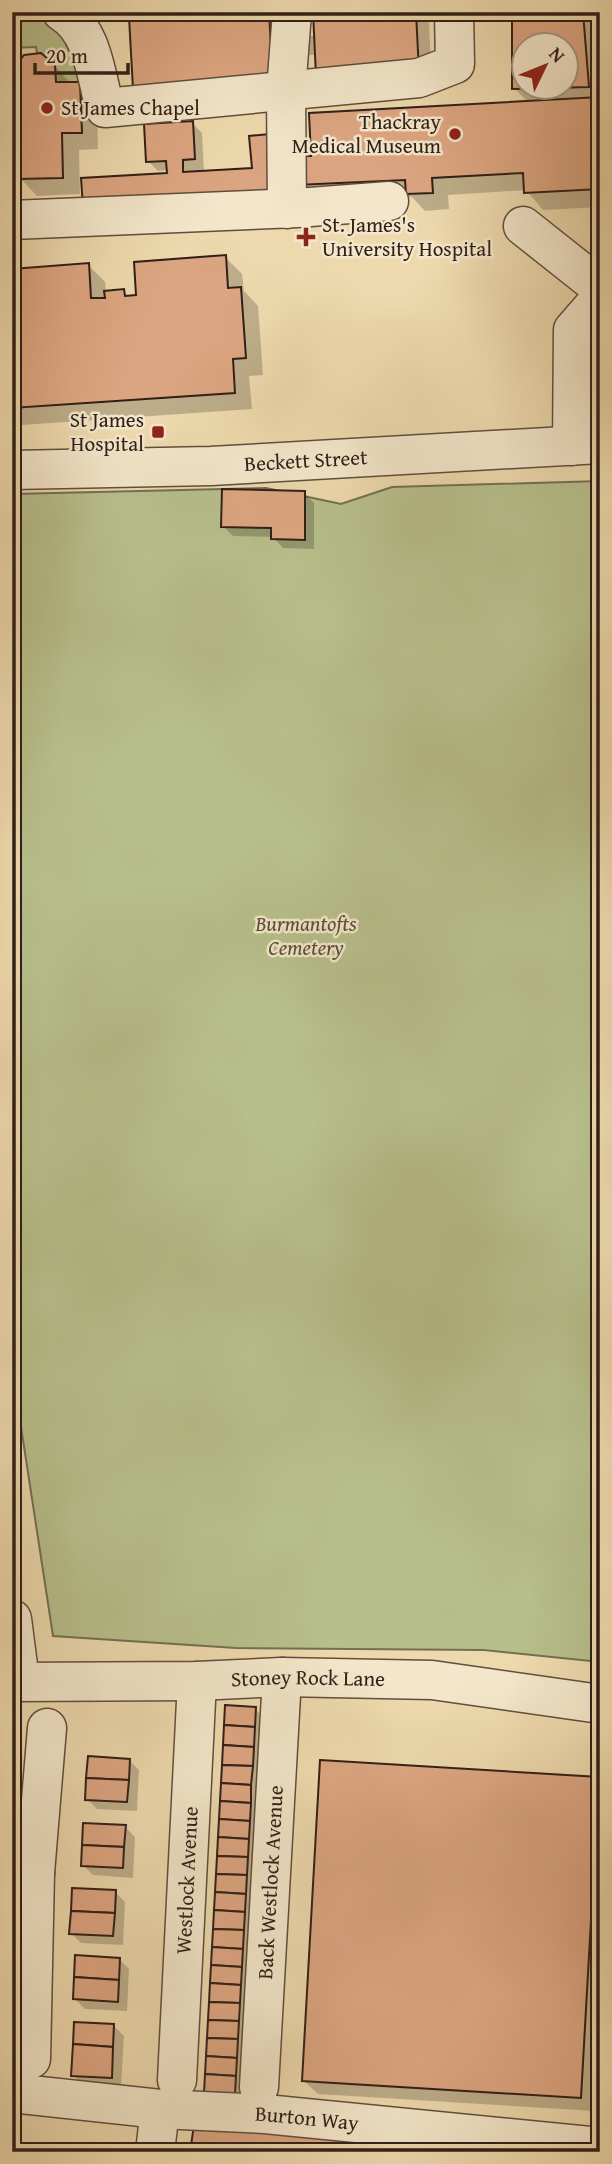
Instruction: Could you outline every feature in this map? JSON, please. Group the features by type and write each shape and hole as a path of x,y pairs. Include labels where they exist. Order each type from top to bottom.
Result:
{"street":[{"path":"62,12 81,29 88,42 105,108 419,78 455,64 454,12"},
{"path":"287,209 286,91 292,12"},
{"path":"12,220 287,209 389,201"},
{"path":"523,226 600,287"},
{"path":"586,445 573,330 600,299"},
{"name":"Beckett Street","path":"12,470 211,466 586,445"},
{"path":"12,1619 16,1681"},
{"name":"Stoney Rock Lane","path":"16,1681 197,1681 282,1677 432,1680 600,1704"},
{"name":"Back Westlock Avenue","path":"259,2087 282,1677"},
{"name":"Westlock Avenue","path":"155,2152 168,2094 197,1681"},
{"path":"31,2059 24,1875 47,1728"},
{"name":"Burton Way","path":"12,2093 168,2094 265,2114 600,2147"}],"green space":[{"path":"32,14 55,23 73,38 81,82 80,128 17,141 12,173 12,87 56,82 55,65 41,53 37,53 36,47 12,48 12,16"},
{"name":"Burmantofts Cemetery","path":"600,481 600,1662 484,1650 236,1648 53,1636 12,1368 12,494 266,488 341,504 392,487"}],"building":[{"path":"128,12 178,12 178,15 129,17"},
{"path":"269,12 273,82 133,89 129,17"},
{"path":"313,12 416,12 419,72 316,76"},
{"path":"512,12 583,12 589,87 580,87 580,32 512,32"},
{"name":"St James Chapel","path":"41,53 55,65 56,82 80,82 82,133 62,133 63,178 18,179 17,141 12,141 12,70 24,55"},
{"name":"Thackray Medical Museum","path":"600,97 600,189 524,193 523,173 432,178 433,193 406,194 405,180 296,185 294,156 311,156 309,113 510,102 580,102 580,98"},
{"path":"193,121 195,159 183,160 183,172 252,168 249,136 270,134 274,195 83,207 81,178 167,173 166,161 146,162 144,124"},
{"path":"226,255 228,288 241,287 246,358 233,359 235,393 12,408 12,269 89,263 91,298 105,298 104,291 124,289 125,296 136,295 134,262"},
{"path":"222,489 305,491 305,540 271,539 271,528 221,527"},
{"path":"225,1705 256,1707 255,1727 224,1725"},
{"path":"224,1725 255,1727 254,1747 223,1745"},
{"path":"223,1745 254,1747 253,1766 222,1765"},
{"path":"88,1756 130,1759 129,1780 86,1778"},
{"path":"320,1760 599,1777 581,2098 302,2081"},
{"path":"222,1765 253,1766 251,1785 221,1783"},
{"path":"86,1778 129,1780 127,1802 85,1800"},
{"path":"221,1783 251,1785 251,1803 220,1801"},
{"path":"220,1801 251,1803 250,1821 219,1819"},
{"path":"12,1808 20,1809 18,1851 12,1851"},
{"path":"219,1819 250,1821 249,1839 218,1837"},
{"path":"83,1823 126,1825 124,1847 82,1845"},
{"path":"218,1837 249,1839 248,1857 217,1856"},
{"path":"82,1845 124,1847 123,1868 81,1866"},
{"path":"217,1856 248,1857 247,1875 216,1874"},
{"path":"216,1874 247,1875 246,1894 215,1892"},
{"path":"72,1888 116,1890 115,1913 71,1911"},
{"path":"215,1892 246,1894 245,1912 214,1910"},
{"path":"214,1910 245,1912 244,1930 213,1929"},
{"path":"71,1911 115,1913 113,1936 69,1934"},
{"path":"213,1929 244,1930 243,1949 212,1947"},
{"path":"212,1947 243,1949 242,1967 211,1965"},
{"path":"75,1955 120,1958 119,1980 74,1977"},
{"path":"211,1965 242,1967 241,1985 210,1983"},
{"path":"74,1977 119,1980 118,2002 73,1999"},
{"path":"210,1983 241,1985 240,2003 209,2002"},
{"path":"209,2002 240,2003 239,2021 208,2020"},
{"path":"208,2020 239,2021 238,2039 207,2038"},
{"path":"74,2022 114,2024 113,2047 73,2044"},
{"path":"207,2038 238,2039 237,2058 206,2056"},
{"path":"73,2044 113,2047 112,2078 71,2076"},
{"path":"206,2056 237,2058 236,2076 205,2074"},
{"path":"205,2074 236,2076 235,2094 204,2093"},
{"path":"194,2125 463,2152 190,2152"}],"place":[{"name":"St James Chapel","path":"47,108"},
{"name":"Thackray Medical Museum","path":"455,134"},
{"name":"St. James's University Hospital","path":"306,237"},
{"name":"St James Hospital","path":"158,432"}]}
